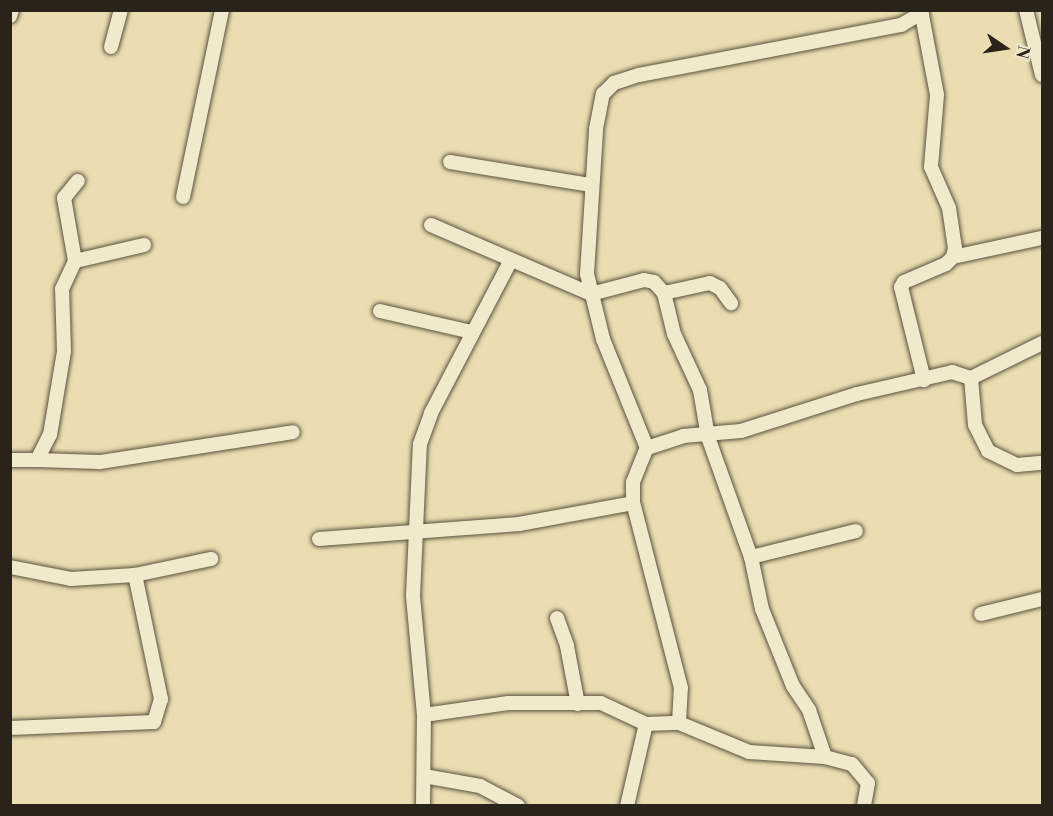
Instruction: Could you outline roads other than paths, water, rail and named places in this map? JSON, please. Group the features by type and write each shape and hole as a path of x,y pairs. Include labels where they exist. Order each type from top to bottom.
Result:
{"street":[{"path":"10,16 12,10"},
{"path":"111,47 121,10"},
{"path":"183,197 222,10"},
{"path":"1026,10 1042,75"},
{"path":"678,723 681,688 633,503 633,482 648,448 603,339 587,274 591,185 603,94 614,83 681,65 774,51 901,25 922,12 937,94 931,167 950,208 953,257"},
{"path":"450,162 591,185"},
{"path":"37,460 47,446 57,405 64,351 62,289 75,261 64,198 78,181"},
{"path":"432,225 591,294 644,280 654,282 664,292 674,334 700,390 708,437 751,557 762,609 793,686 809,710 825,757"},
{"path":"924,380 901,287 953,257 1042,238"},
{"path":"75,261 144,245"},
{"path":"423,806 424,715 413,596 420,444 431,413 511,260"},
{"path":"664,292 710,283 720,288 731,303"},
{"path":"380,310 472,332"},
{"path":"648,448 683,436 708,437 741,430 857,394 952,372 971,378 1042,343"},
{"path":"971,378 975,425 988,451 1017,465 1042,463"},
{"path":"10,460 100,462 293,432"},
{"path":"319,539 519,524 633,503"},
{"path":"751,557 856,531"},
{"path":"10,567 71,579 135,575 211,559"},
{"path":"10,728 154,722 161,699 135,575"},
{"path":"981,614 1042,599"},
{"path":"557,618 567,646 578,704"},
{"path":"424,715 508,703 601,703 646,724 678,723 749,752 825,757 852,764 862,772 868,783 864,806"},
{"path":"627,806 646,724"},
{"path":"424,776 480,786 518,806"}]}
